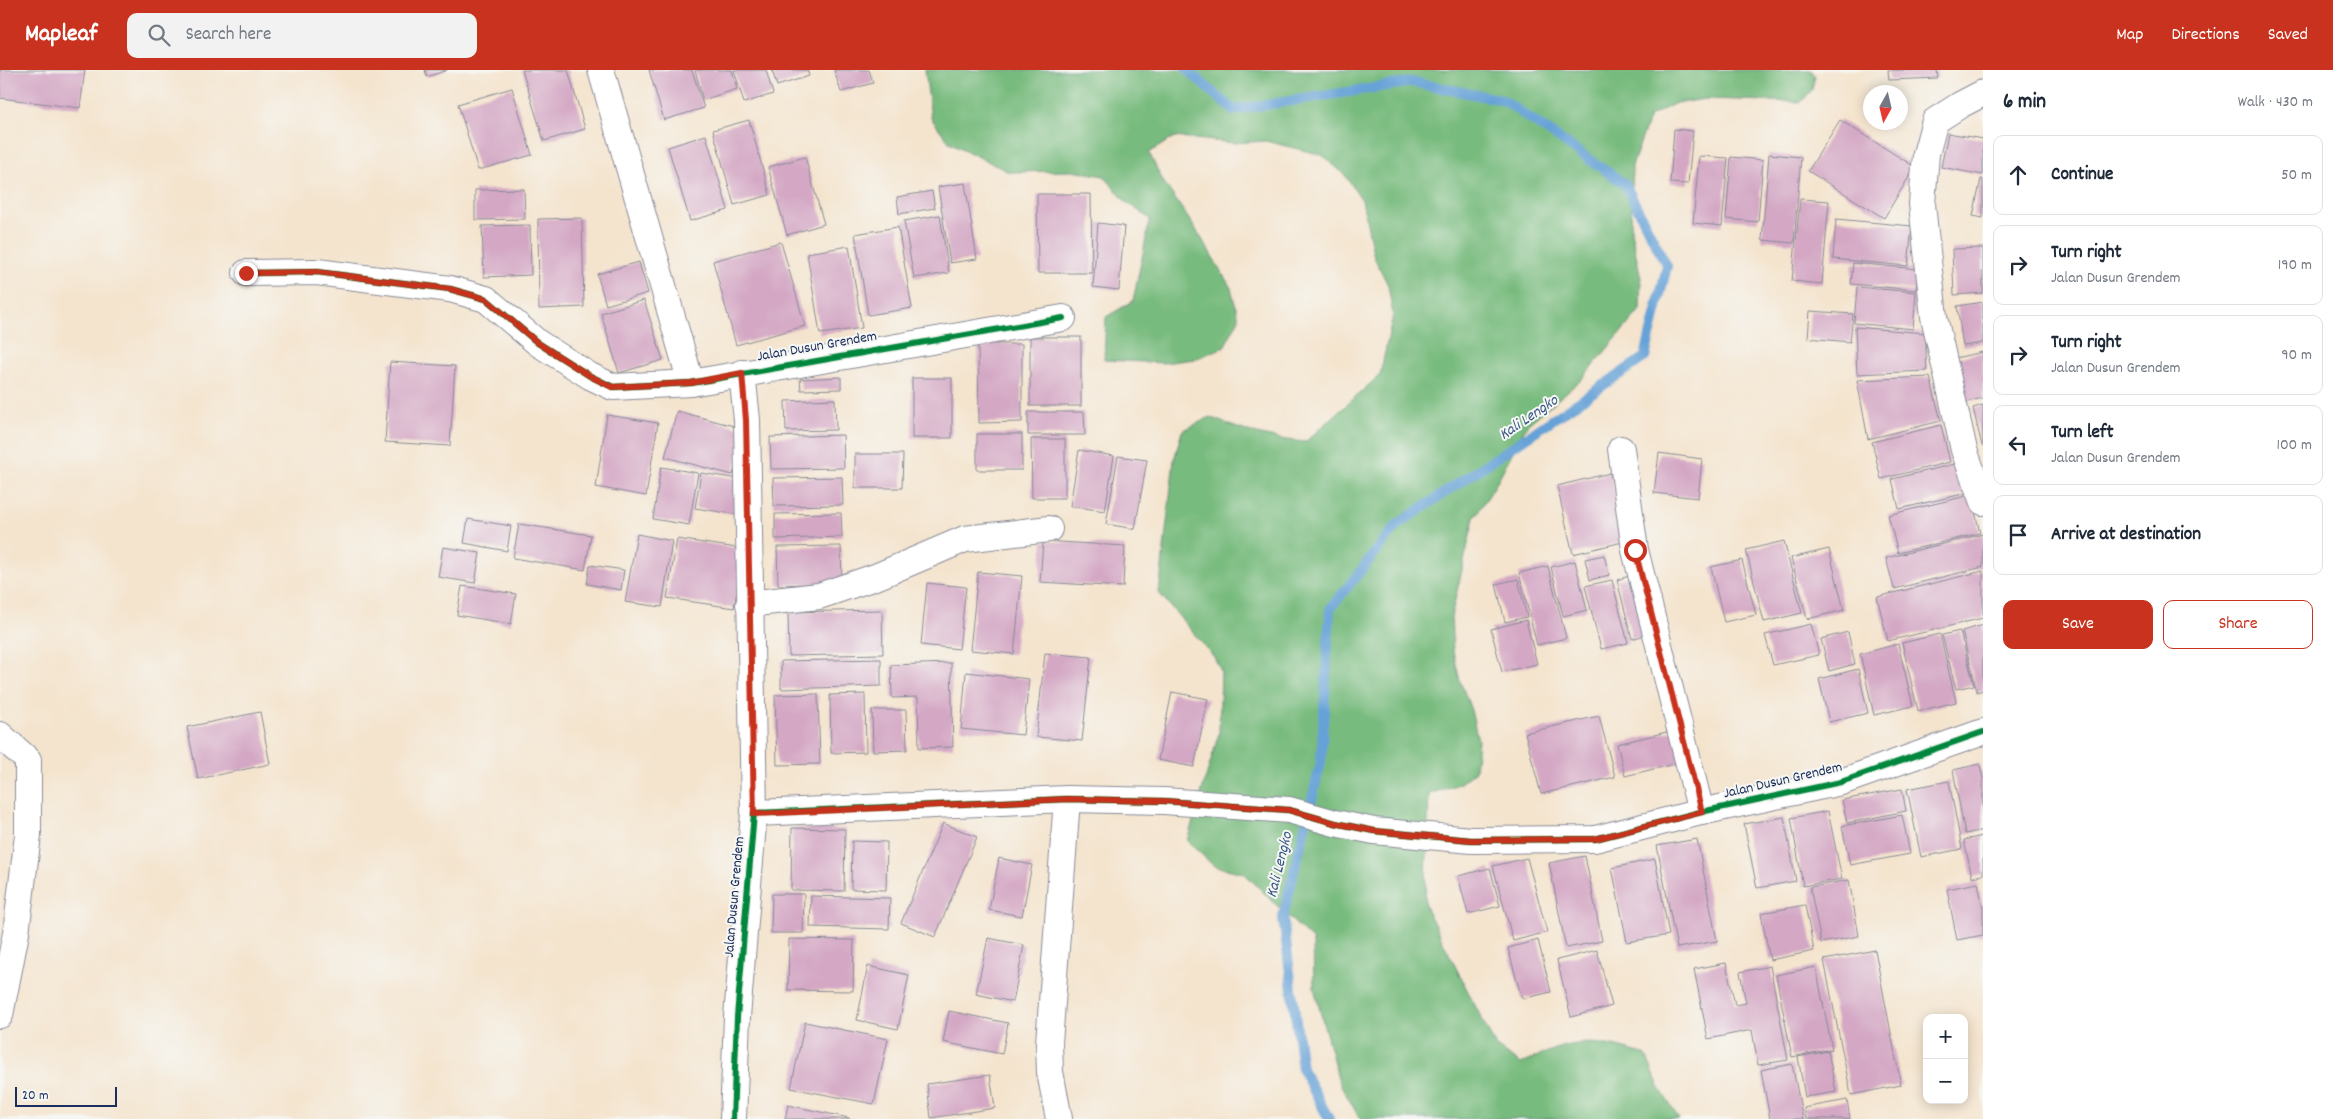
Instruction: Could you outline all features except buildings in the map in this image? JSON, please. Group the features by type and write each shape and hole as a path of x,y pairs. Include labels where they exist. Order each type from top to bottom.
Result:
{"street":[{"path":"601,70 691,383"},
{"path":"1983,93 1936,121 1926,154 1922,204 1934,317 1964,450 1983,502"},
{"name":"Jalan Dusun Grendem","path":"246,273 317,272 450,289 486,299 538,343 590,376 612,387 691,383 1063,318"},
{"name":"Jalan Dusun Grendem","path":"733,1119 737,1017 754,814 746,420 742,373"},
{"path":"1622,449 1635,550 1702,812"},
{"path":"749,604 819,596 878,576 965,539 1049,529"},
{"name":"Jalan Dusun Grendem","path":"754,814 1067,799 1164,801 1289,810 1335,823 1374,831 1471,840 1595,839 1702,812 1841,782 1983,732"},
{"path":"0,735 28,760 28,835 8,927 0,1015"},
{"path":"1060,1119 1050,1072 1049,1044 1067,799"}],"green space":[{"path":"925,70 1811,70 1815,75 1812,90 1801,102 1706,99 1676,103 1650,116 1632,166 1631,231 1641,278 1640,310 1581,380 1527,425 1493,489 1474,518 1451,617 1453,651 1478,740 1475,771 1459,784 1429,794 1425,906 1496,1047 1521,1064 1555,1049 1582,1043 1627,1049 1646,1055 1659,1087 1679,1119 1360,1119 1339,1082 1314,988 1313,941 1244,873 1214,866 1187,841 1219,733 1221,671 1214,657 1159,593 1174,460 1182,431 1210,417 1256,434 1305,442 1380,375 1393,315 1388,285 1374,257 1362,200 1345,175 1322,155 1266,141 1234,143 1174,137 1149,153 1163,181 1199,234 1231,288 1239,319 1224,347 1195,359 1163,363 1104,360 1106,317 1133,301 1150,219 1125,201 1104,176 1075,171 1009,172 949,142 931,118"}],"waterway":[{"name":"Kali Lengko","path":"1187,70 1233,110 1412,82 1503,100 1625,184 1667,266 1645,357 1397,525 1330,609 1321,762 1283,917 1302,1069 1329,1119"}],"cycle path":[{"path":"246,273 317,272 450,289 486,299 538,343 590,376 613,387 691,383 1063,318"},
{"path":"733,1119 737,1017 754,813 1067,799 1164,801 1289,810 1335,823 1374,831 1471,840 1595,839 1701,812 1841,782 1983,732"}],"route":[{"path":"246,273 317,272 450,289 486,299 538,343 590,376 612,387 691,383 742,373 746,420 754,814 1067,799 1164,801 1289,810 1335,823 1374,831 1471,840 1595,839 1702,812 1635,550"}]}
